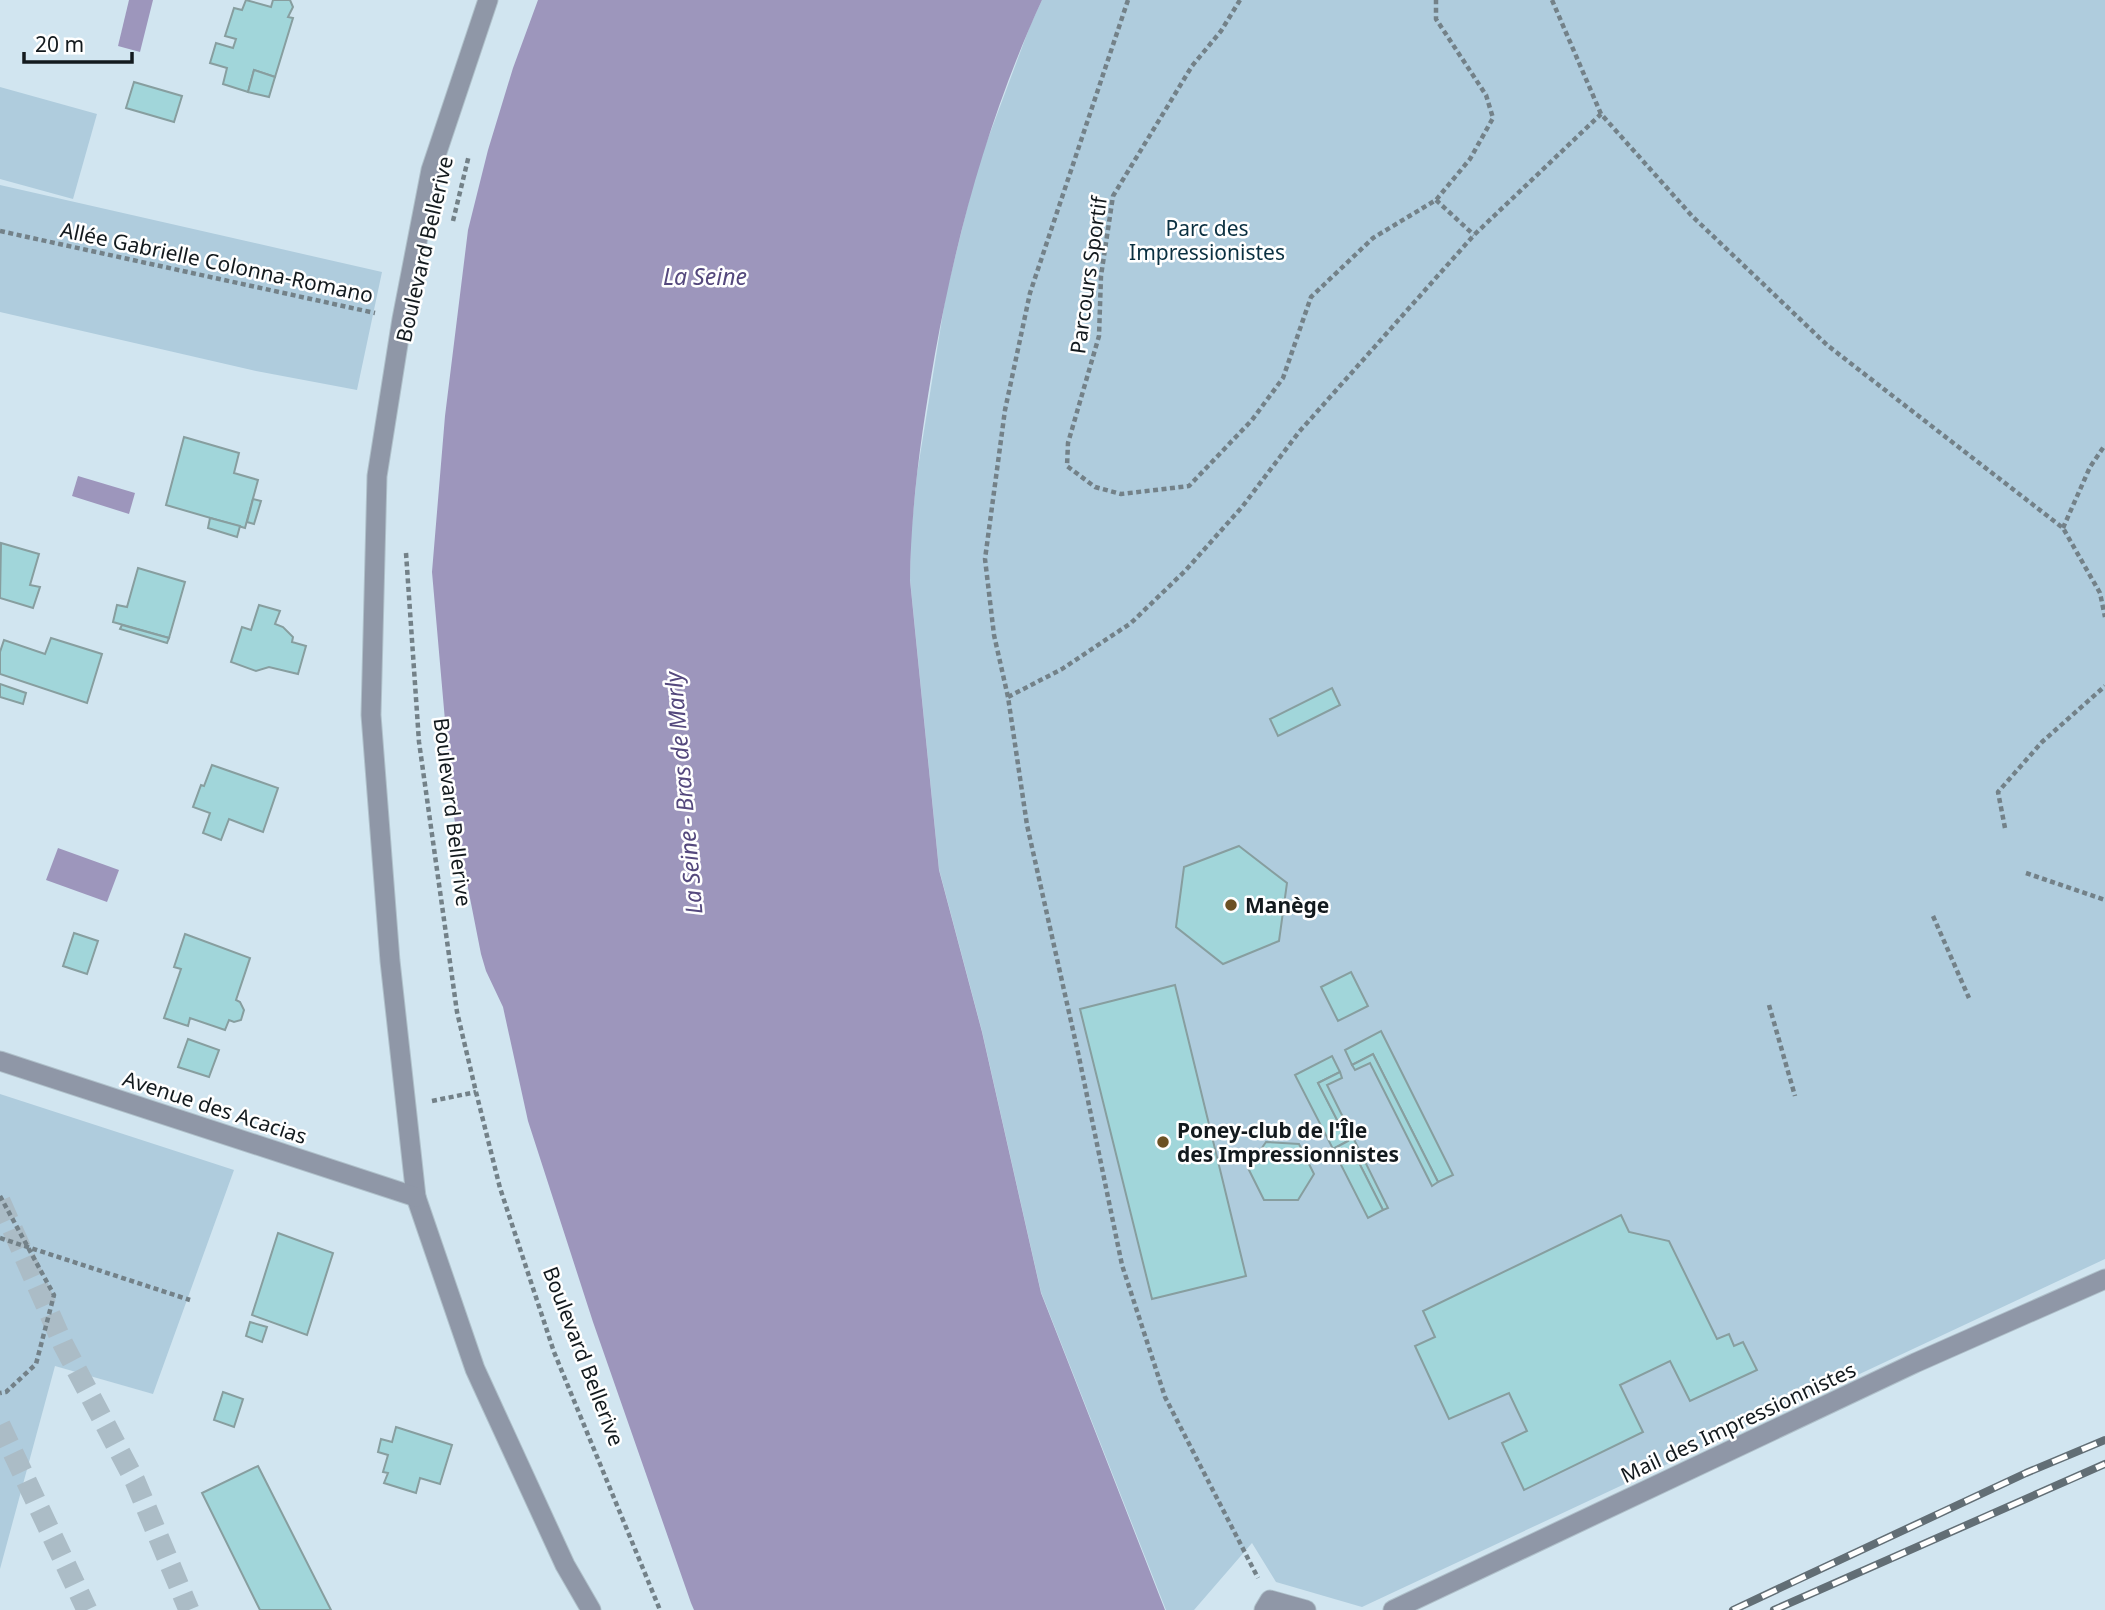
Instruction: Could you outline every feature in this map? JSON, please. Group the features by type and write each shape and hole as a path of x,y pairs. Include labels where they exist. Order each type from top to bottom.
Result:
{"street":[{"name":"Boulevard Bellerive","path":"488,0 431,170 402,318 377,475 371,715 390,961 416,1197 475,1369 565,1566 591,1610"},
{"name":"Avenue des Acacias","path":"0,1061 416,1197"},
{"name":"Mail des Impressionnistes","path":"1393,1610 1902,1369 2105,1279"},
{"path":"1267,1605 1306,1610"}],"path":[{"path":"1128,0 1030,293 1005,410 985,559 994,635 1008,697 1027,825 1122,1265 1165,1397 1267,1605"},
{"name":"Parcours Sportif","path":"1240,0 1221,31 1192,66 1113,196 1101,276 1099,336 1068,443 1067,466 1095,487 1121,494 1189,486 1252,420 1283,378 1311,297 1373,238 1436,200 1470,159 1493,118 1486,95 1436,19 1436,0"},
{"path":"1552,0 1601,114 1692,216 1827,345 2063,528 2100,593 2105,617"},
{"path":"1008,697 1062,669 1131,623 1185,571 1242,507 1299,432 1474,235 1601,114"},
{"name":"Boulevard Bellerive","path":"451,229 470,148"},
{"path":"1436,200 1474,235"},
{"name":"Allée Gabrielle Colonna-Romano","path":"0,230 402,318"},
{"path":"2063,528 2090,467 2105,445"},
{"name":"Boulevard Bellerive","path":"405,547 419,742 457,1012 476,1092 500,1188 554,1352 660,1610"},
{"path":"2100,593 2105,587"},
{"path":"2005,828 1998,792 2042,742 2105,686"},
{"path":"2026,873 2105,900"},
{"path":"1933,916 1969,998"},
{"path":"1769,1005 1795,1096"},
{"path":"406,1107 476,1092"},
{"path":"0,1196 54,1295 36,1364 6,1392 0,1393"},
{"path":"0,1238 190,1300"}],"green space":[{"name":"Parc des Impressionistes","path":"1042,0 2105,0 2105,1259 1362,1607 1276,1582 1252,1543 1194,1610 1166,1610 1041,1292 982,1031 939,869 910,579 917,474 946,294 977,168"},
{"path":"0,87 97,114 73,199 0,179"},
{"path":"0,185 382,272 357,390 256,371 0,312"},
{"path":"0,1094 234,1170 153,1394 55,1366 0,1569"}],"water":[{"path":"129,0 153,0 140,52 118,46"},
{"name":"La Seine","path":"538,0 1042,0 991,129 954,263 935,354 922,438 912,523 910,580 939,870 982,1032 1041,1293 1165,1610 694,1610 691,1603 593,1322 528,1121 503,1007 481,954 453,812 432,572 445,416 468,230 488,150 513,68"},
{"path":"78,476 135,493 129,514 72,496"},
{"path":"58,848 119,870 107,902 46,880"}],"building":[{"path":"246,0 271,7 273,0 290,0 293,7 288,17 293,18 275,77 254,70 248,92 223,84 227,68 210,63 216,43 233,48 236,39 225,36 234,8 242,10"},
{"path":"254,70 275,77 269,97 248,92"},
{"path":"134,82 182,96 174,122 126,108"},
{"path":"184,437 239,453 234,473 258,480 245,528 166,505"},
{"path":"253,499 261,501 254,524 247,522"},
{"path":"210,518 240,526 237,537 208,528"},
{"path":"1,543 39,554 30,585 40,587 33,608 0,598"},
{"path":"138,568 185,582 169,638 113,622 117,605 127,607"},
{"path":"259,605 280,611 275,624 283,627 293,637 292,642 306,646 298,674 269,667 256,671 231,662 242,627 251,630"},
{"path":"122,625 169,638 167,643 120,629"},
{"path":"51,638 102,654 87,703 0,674 0,652 4,640 45,654"},
{"path":"0,684 26,693 23,704 0,697"},
{"path":"1332,688 1340,705 1278,736 1270,719"},
{"path":"212,765 278,788 263,832 229,819 221,840 203,833 210,813 193,807"},
{"name":"Manège","path":"1239,846 1287,883 1279,941 1223,964 1176,927 1184,867"},
{"path":"74,933 98,941 87,974 63,966"},
{"path":"185,934 250,958 236,1000 244,1010 241,1020 229,1020 225,1030 190,1018 188,1026 164,1018 181,969 174,967"},
{"path":"1351,972 1368,1006 1338,1021 1321,987"},
{"name":"Poney-club de l'Île des Impressionnistes","path":"1175,985 1246,1276 1152,1299 1080,1009"},
{"path":"1381,1031 1453,1175 1438,1182 1373,1054 1352,1065 1345,1050"},
{"path":"188,1039 219,1050 209,1077 178,1067"},
{"path":"1373,1054 1438,1182 1432,1186 1370,1063 1355,1070 1352,1065"},
{"path":"1332,1056 1340,1072 1318,1083 1348,1141 1333,1149 1295,1075"},
{"path":"1340,1072 1342,1078 1327,1085 1388,1208 1383,1210 1353,1151 1338,1159 1333,1149 1348,1141 1318,1083"},
{"path":"1266,1142 1299,1144 1314,1174 1298,1200 1264,1200 1248,1168"},
{"path":"1353,1151 1383,1210 1368,1218 1338,1159"},
{"path":"1621,1215 1629,1232 1669,1241 1717,1339 1729,1334 1734,1346 1743,1342 1757,1370 1690,1401 1670,1361 1620,1385 1643,1432 1524,1490 1502,1443 1527,1431 1509,1393 1449,1419 1415,1346 1435,1337 1423,1311"},
{"path":"278,1233 333,1253 307,1335 252,1315"},
{"path":"250,1322 267,1327 262,1342 246,1336"},
{"path":"223,1392 243,1399 234,1427 214,1420"},
{"path":"396,1427 452,1445 440,1484 420,1478 416,1493 384,1483 388,1473 383,1472 388,1455 378,1452 381,1439 392,1442"},
{"path":"258,1466 331,1610 260,1610 202,1493"}],"tunnel":[{"path":"0,1201 63,1344 135,1481 189,1610"},
{"path":"0,1425 87,1610"}],"railway":[{"path":"1733,1610 2026,1473 2105,1440"},
{"path":"1774,1610 2105,1464"}],"place":[{"name":"Manège","path":"1231,905"},
{"name":"Poney-club de l'Île des Impressionnistes","path":"1163,1142"}],"water label":[{"name":"La Seine - Bras de Marly","path":"683,793"}]}
